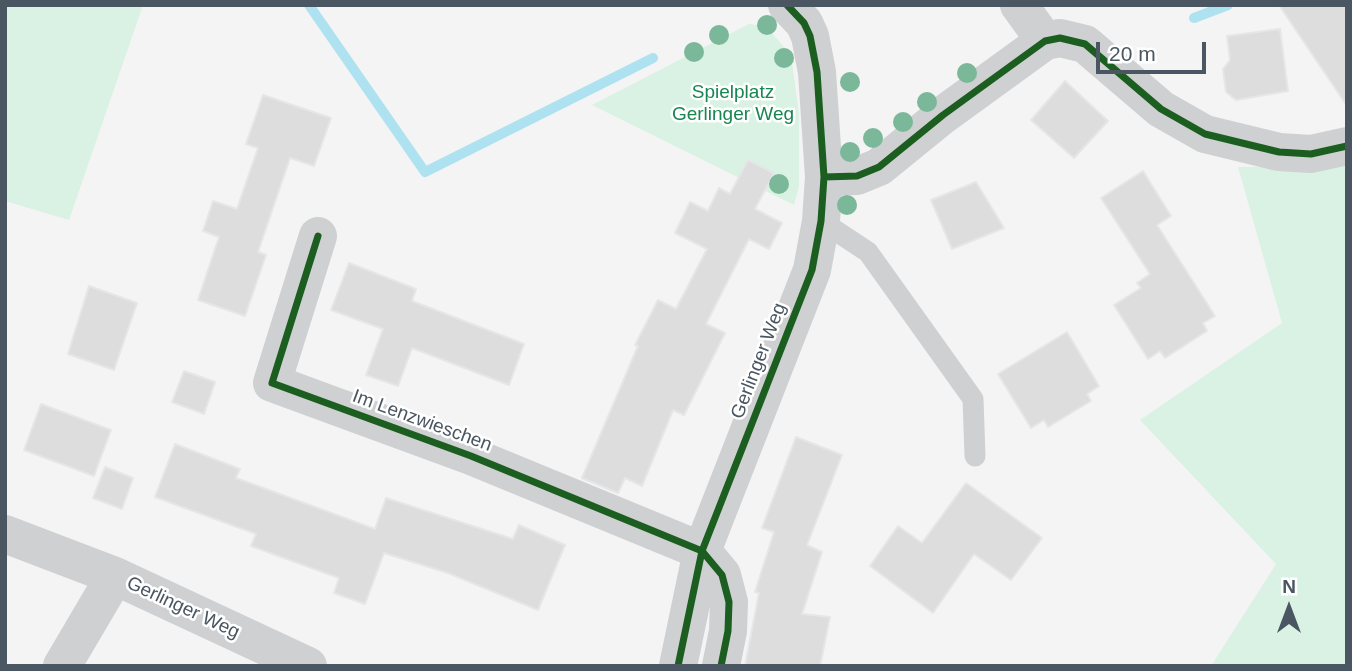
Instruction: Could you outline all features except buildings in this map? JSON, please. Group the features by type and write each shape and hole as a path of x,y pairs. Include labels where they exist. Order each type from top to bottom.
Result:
{"street":[{"name":"Gerlinger Weg","path":"678,666 702,551 812,270 821,222 824,177 822,113 814,53 804,23 787,5"},
{"path":"1019,5 1045,41"},
{"path":"824,177 857,176 879,167 943,115 1045,41 1060,38 1084,44 1161,109 1205,134 1279,152 1311,153 1347,146"},
{"name":"Im Lenzwieschen","path":"318,236 272,383 471,456 702,551"},
{"path":"5,534 115,576"},
{"path":"702,551 722,575 729,602 728,631 721,666"},
{"name":"Gerlinger Weg","path":"62,666 115,576 308,666"}],"lane":[{"path":"821,222 868,252 973,399 975,456"}],"green space":[{"path":"5,5 143,5 69,220 5,201"},
{"name":"Spielplatz Gerlinger Weg","path":"749,24 766,26 791,55 799,115 799,186 794,205 592,105"},
{"path":"1347,154 1347,666 1211,666 1276,564 1140,420 1282,323 1238,167 1312,166"}],"waterway":[{"path":"309,5 425,172 653,58"},
{"path":"1194,18 1228,5"}],"cycle path":[{"path":"678,666 702,551 812,270 821,221 824,177 817,72 810,36 804,23 787,5"},
{"path":"824,177 857,176 879,167 943,115 1045,41 1060,38 1085,44 1161,109 1205,134 1279,152 1311,154 1347,146"},
{"path":"318,236 272,383 471,456 702,551 722,575 729,602 728,631 721,666"}]}
